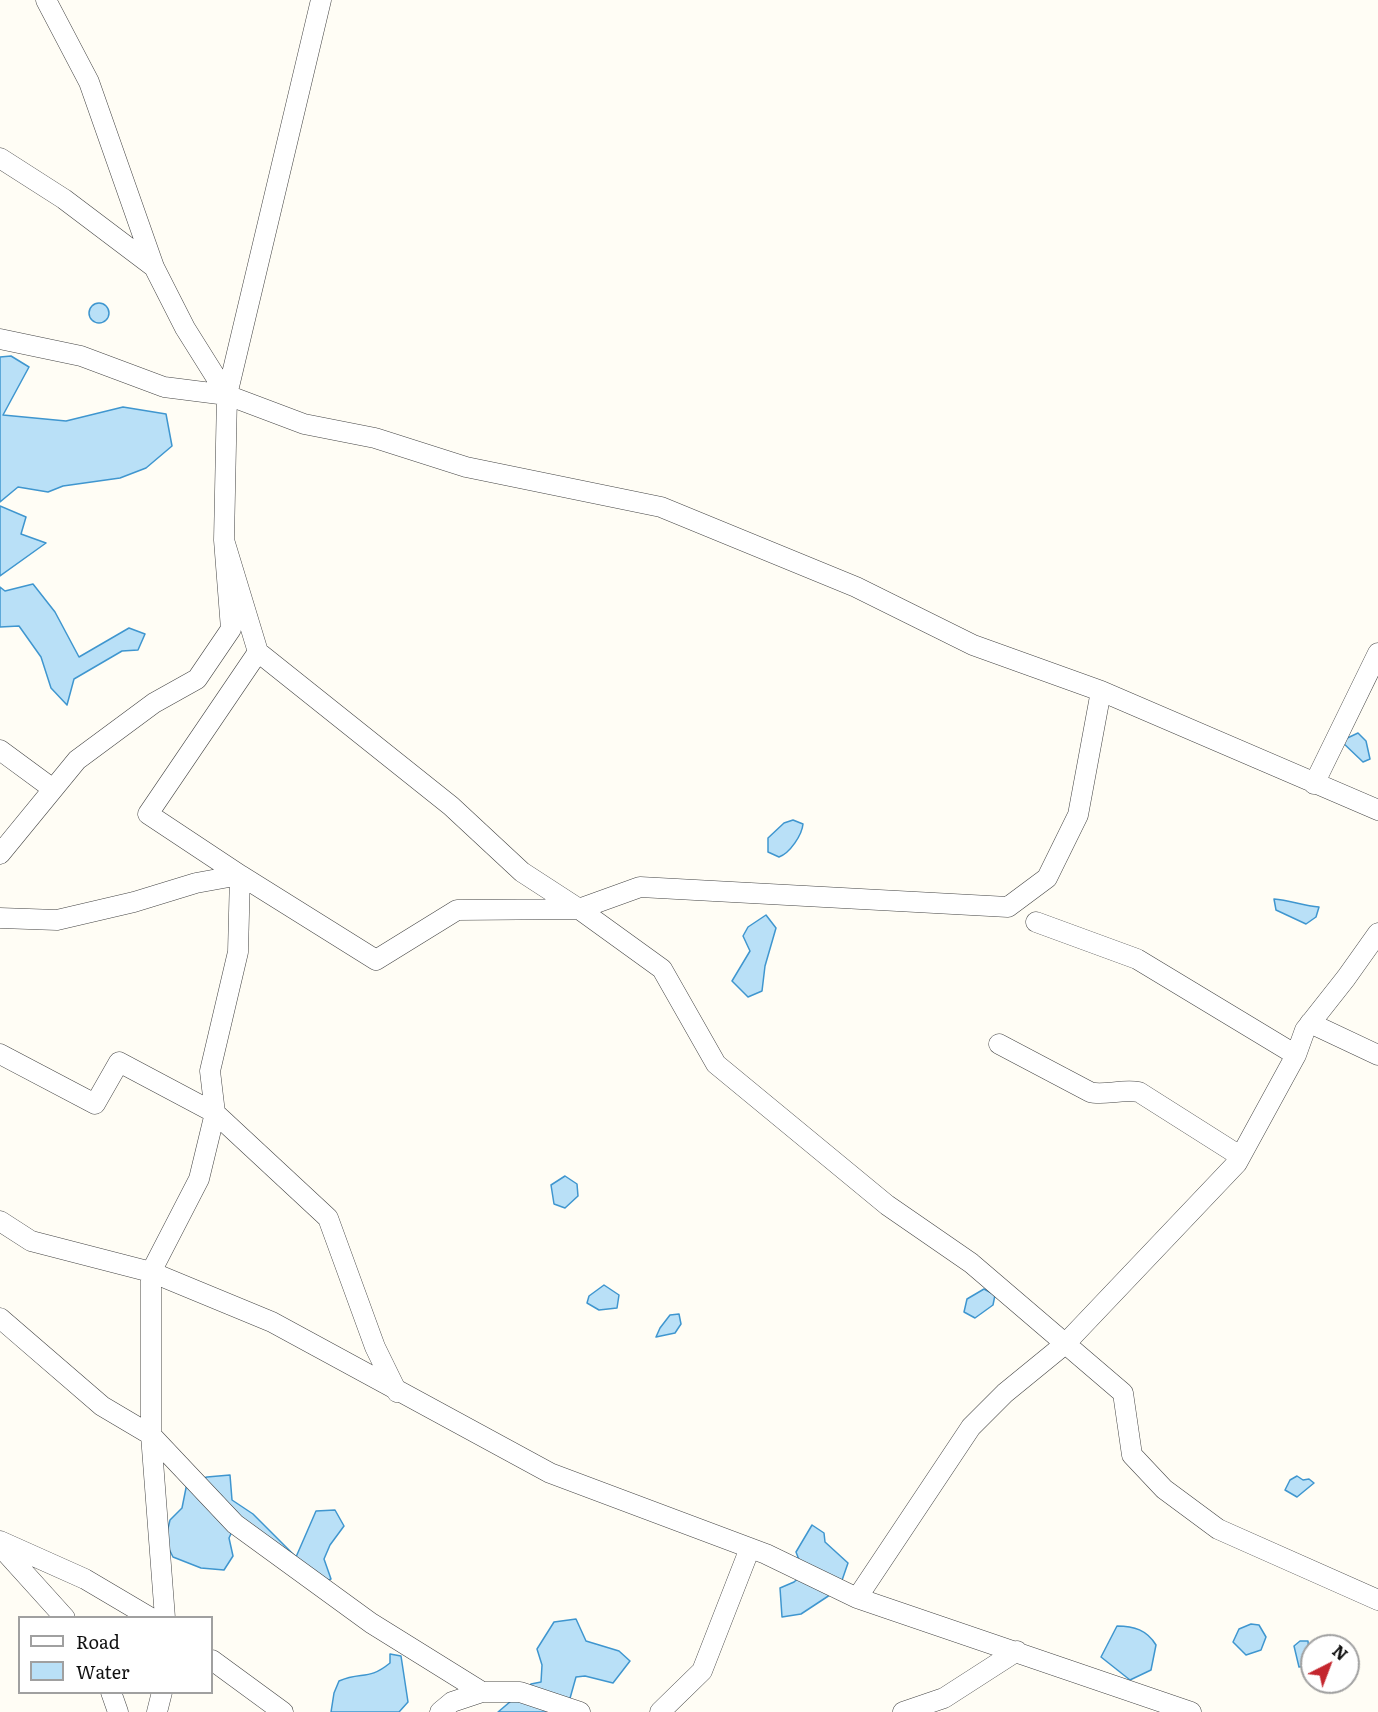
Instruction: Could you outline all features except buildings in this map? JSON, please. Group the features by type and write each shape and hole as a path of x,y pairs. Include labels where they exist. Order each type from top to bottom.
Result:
{"street":[{"path":"46,0 89,82 154,267 185,328 227,395"},
{"path":"0,855 77,760 154,703 197,679 231,629 224,540 227,395 321,0"},
{"path":"0,158 64,199 154,267"},
{"path":"0,339 81,356 164,387 227,395 304,424 375,438 466,467 662,507 856,586 973,645 1101,691 1378,810"},
{"path":"224,540 258,652 451,806 522,872 579,909 662,969 716,1064 887,1205 971,1263 1123,1393 1131,1455 1164,1489 1218,1528 1378,1600"},
{"path":"258,652 148,814 376,960 457,910 579,909 640,886 1008,907 1047,878 1078,815 1101,691"},
{"path":"1314,784 1378,653"},
{"path":"0,750 53,789"},
{"path":"0,918 57,920 134,902 195,883 240,875"},
{"path":"165,1616 151,1435 151,1272 199,1179 215,1113 210,1071 238,952 240,875"},
{"path":"1036,922 1137,959 1296,1055"},
{"path":"857,1598 971,1427 1005,1393 1065,1344 1237,1163 1296,1055 1310,1023 1378,933"},
{"path":"1310,1023 1378,1055"},
{"path":"999,1044 1095,1094 1123,1089 1139,1092 1240,1156"},
{"path":"0,1054 95,1104 119,1062 215,1113 328,1218 370,1336 397,1392"},
{"path":"0,1221 31,1241 151,1272 272,1323 550,1473 750,1548 857,1598 1191,1712"},
{"path":"0,1318 102,1406 151,1435 235,1524 371,1623 482,1692"},
{"path":"0,1541 85,1579 149,1616"},
{"path":"0,1546 64,1616"},
{"path":"660,1712 702,1671 750,1548"},
{"path":"903,1712 944,1698 1017,1651"},
{"path":"213,1661 283,1712"},
{"path":"440,1712 452,1702 482,1692 520,1692 580,1712"},
{"path":"112,1694 118,1712"},
{"path":"157,1712 162,1694"}],"water":[{"path":"99,303 106,306 109,313 106,320 99,323 92,320 89,313 92,306"},
{"path":"11,356 29,367 3,415 66,421 123,407 166,414 172,446 146,468 120,478 63,486 48,492 18,487 0,502 0,357"},
{"path":"0,506 26,517 21,534 46,543 0,576"},
{"path":"33,584 55,612 79,657 129,628 145,634 138,650 122,651 74,679 67,705 51,688 41,657 19,626 0,627 0,587 5,591"},
{"path":"1358,733 1366,741 1370,759 1363,762 1341,741"},
{"path":"793,820 803,824 795,843 779,857 768,852 768,838 784,823"},
{"path":"1274,899 1319,907 1316,917 1306,924 1276,910"},
{"path":"766,915 776,928 765,966 762,991 748,997 732,981 750,951 743,936 748,927"},
{"path":"565,1176 577,1184 578,1196 565,1208 554,1204 551,1185"},
{"path":"604,1285 619,1295 617,1308 599,1310 587,1303 589,1296"},
{"path":"984,1289 995,1295 993,1305 975,1318 964,1312 967,1299"},
{"path":"679,1314 681,1324 675,1333 656,1337 670,1315"},
{"path":"230,1475 232,1500 253,1514 296,1557 316,1511 335,1510 344,1526 330,1545 324,1559 331,1579 319,1584 235,1525 229,1538 233,1556 224,1570 201,1568 173,1557 165,1541 170,1520 182,1508 187,1483 207,1477"},
{"path":"1297,1476 1314,1483 1297,1497 1285,1490 1290,1480"},
{"path":"812,1525 824,1533 825,1542 848,1563 839,1589 801,1614 782,1617 780,1588 794,1582 804,1573 796,1552"},
{"path":"576,1619 586,1641 619,1651 630,1661 613,1683 585,1676 576,1677 567,1709 560,1712 498,1712 531,1684 541,1682 542,1665 537,1649 554,1622"},
{"path":"1251,1624 1259,1625 1266,1637 1261,1650 1246,1655 1233,1642 1239,1629"},
{"path":"1117,1626 1140,1630 1156,1645 1151,1670 1130,1680 1101,1657"},
{"path":"1300,1641 1300,1667 1299,1667 1294,1646"},
{"path":"390,1654 401,1656 408,1702 399,1712 331,1712 334,1693 339,1681 382,1669 390,1663"}]}
